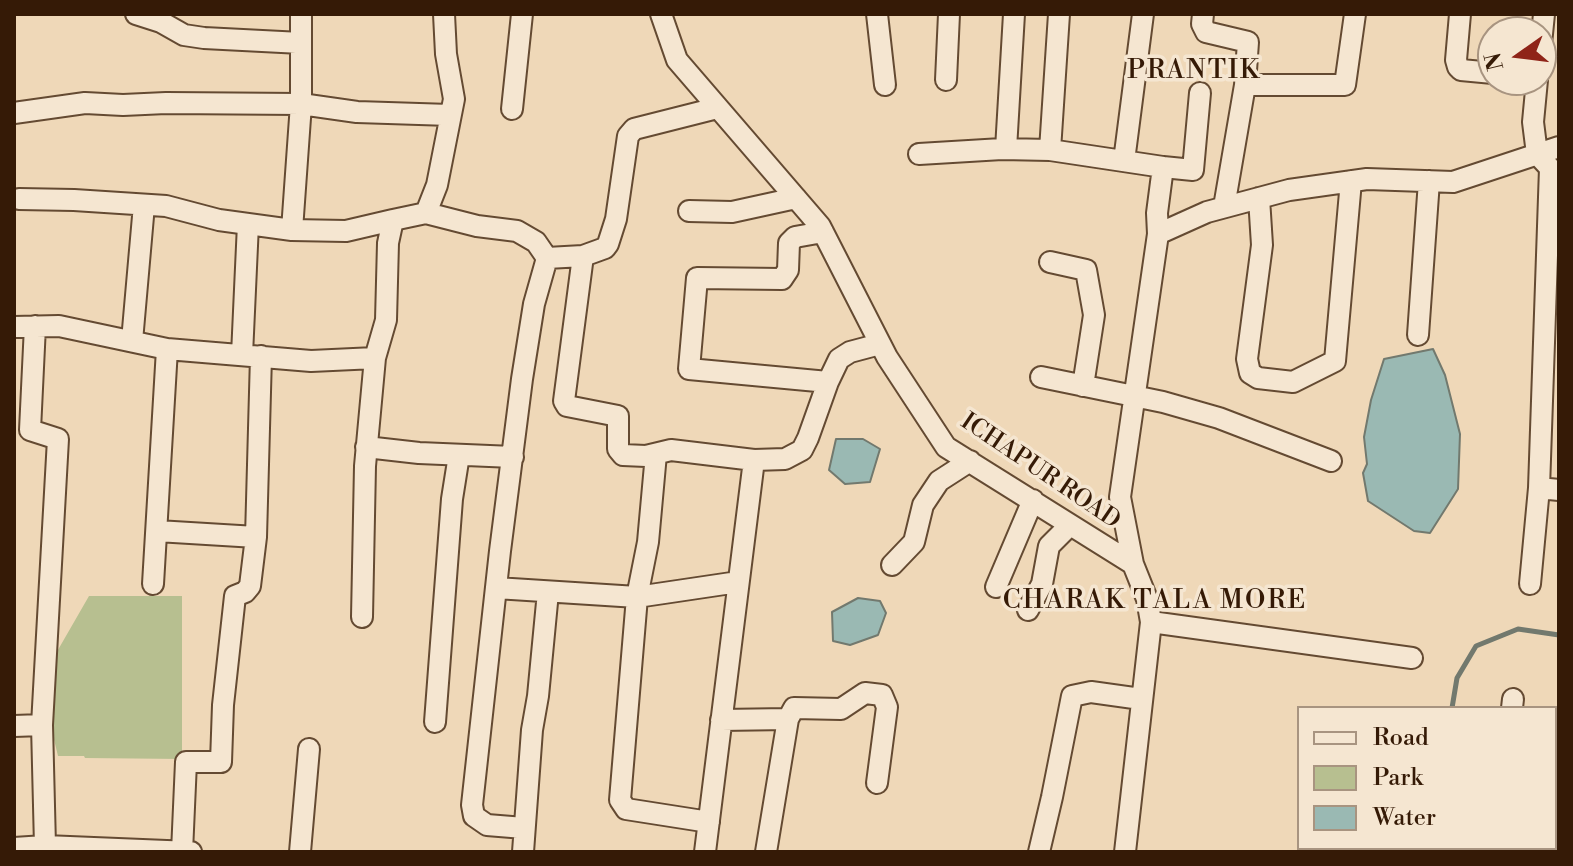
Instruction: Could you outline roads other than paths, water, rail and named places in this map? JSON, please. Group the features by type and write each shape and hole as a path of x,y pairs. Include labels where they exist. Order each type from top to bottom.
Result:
{"street":[{"path":"136,14 161,22 184,35 301,43"},
{"path":"292,230 301,104 301,14"},
{"path":"426,213 437,185 454,99 446,54 444,14"},
{"path":"512,109 522,14"},
{"name":"ICHAPUR ROAD","path":"661,14 677,60 823,232 880,344 946,447 1133,564"},
{"path":"877,14 885,85"},
{"path":"946,80 949,14"},
{"path":"1006,149 1014,14"},
{"path":"1050,150 1059,14"},
{"path":"1124,161 1143,14"},
{"path":"1203,14 1202,24 1206,32 1247,40 1249,43 1224,207"},
{"path":"1245,85 1345,85 1355,14"},
{"path":"1460,14 1458,67 1477,72"},
{"path":"919,154 1050,150 1193,170 1200,93"},
{"path":"1530,584 1549,489 1554,210 1550,168 1537,154 1533,122 1535,96"},
{"path":"14,113 85,103 301,104 357,112 450,115"},
{"path":"547,258 583,256 605,248 612,238 631,133 638,128 717,108"},
{"path":"1158,234 1224,207 1289,190 1367,179 1453,182 1559,147"},
{"path":"1125,852 1151,622 1147,599 1133,564 1120,497 1158,234 1157,213 1163,167"},
{"path":"1259,198 1262,245 1247,359 1250,373 1258,378 1293,382 1335,361 1351,181"},
{"path":"1418,335 1429,181"},
{"path":"689,211 732,212 796,198"},
{"path":"19,199 166,206 219,220 292,230 346,231 426,213 477,226 517,231 536,242 547,258"},
{"path":"132,341 144,205"},
{"path":"362,617 366,447 375,358 386,320 388,243 393,220"},
{"path":"182,852 186,762 221,762 223,705 235,596 250,586 256,537 248,224"},
{"path":"823,232 795,237 789,243 788,270 782,279 697,278 689,369 828,382"},
{"path":"583,256 564,403 618,416 618,449 623,455 646,456 671,450 754,460 785,459 802,450 839,359 845,354 880,344"},
{"path":"524,828 487,825 474,816 472,805 513,457 534,304 547,258"},
{"path":"1050,262 1086,270 1094,315 1083,386"},
{"path":"35,326 30,430 58,439 42,725 45,846"},
{"path":"14,327 59,326 167,349 311,361 375,358"},
{"path":"153,584 167,349"},
{"path":"1041,377 1163,402 1219,418 1331,461"},
{"path":"366,447 513,457"},
{"path":"656,454 648,542 637,597 620,803 626,809 709,822"},
{"path":"435,722 452,499 459,455"},
{"path":"705,852 754,460"},
{"path":"892,565 914,542 923,505 939,481 970,461"},
{"path":"996,587 1033,500"},
{"path":"1028,610 1042,584 1049,546 1070,525"},
{"path":"157,531 256,537"},
{"path":"496,588 637,597 738,582"},
{"path":"523,852 532,730 548,592"},
{"path":"1151,622 1412,658"},
{"path":"1039,852 1072,696 1091,692 1141,699"},
{"path":"766,852 788,719 794,708 841,709 865,693 882,695 887,707 877,783"},
{"path":"721,720 788,719"},
{"path":"14,726 42,725"},
{"path":"300,852 309,749"},
{"path":"14,848 45,846 191,852"}],"water":[{"path":"1433,349 1445,375 1460,434 1458,489 1430,533 1414,531 1368,501 1363,473 1367,464 1364,437 1371,400 1384,359"},
{"path":"836,439 863,439 880,449 870,482 845,484 829,470"},
{"path":"858,598 880,601 886,613 878,635 850,645 833,641 832,612"}],"waterway":[{"path":"1452,706 1457,678 1476,646 1518,629 1559,635"}],"district":[{"name":"PRANTIK","path":"1194,72"},
{"name":"CHARAK TALA MORE","path":"1155,602"}]}
